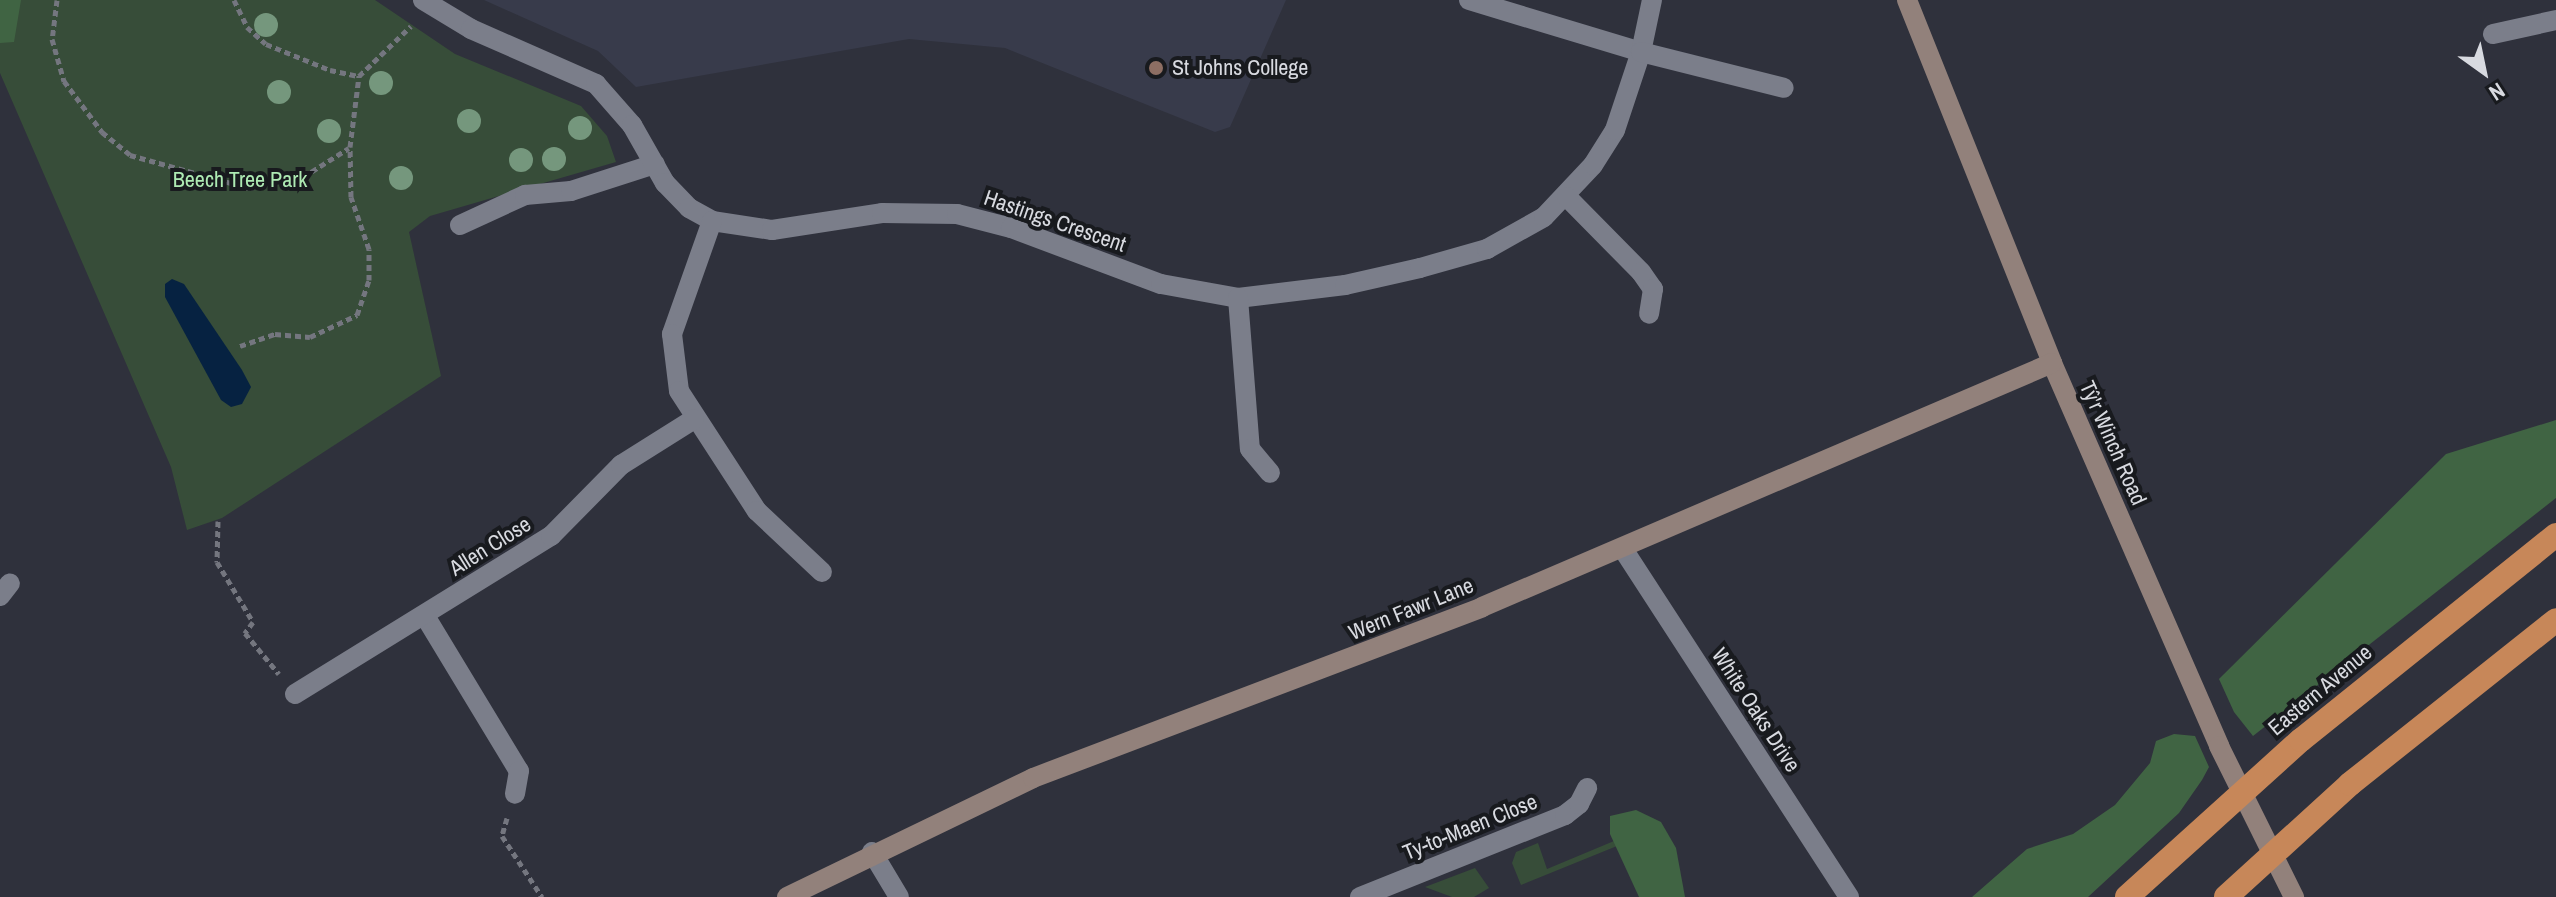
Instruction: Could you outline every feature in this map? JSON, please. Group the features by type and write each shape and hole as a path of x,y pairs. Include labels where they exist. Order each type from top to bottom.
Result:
{"highway":[{"name":"Eastern Avenue","path":"2127,897 2301,740 2556,535"},
{"path":"2226,897 2350,784 2556,620"}],"street":[{"path":"423,0 471,29 596,84 632,125 655,164 689,208 712,221 672,334 679,391 694,419 757,511 822,572"},
{"path":"1469,0 1641,52 1784,88"},
{"name":"Hastings Crescent","path":"712,221 772,230 882,213 957,214 1011,228 1161,284 1238,298 1345,285 1487,249 1544,217 1567,197 1615,130 1641,52 1652,0"},
{"name":"Tŷ'r Winch Road","path":"1907,0 2052,363 2219,746 2294,897"},
{"path":"2493,34 2556,20"},
{"path":"460,225 525,195 571,191 655,164"},
{"path":"1567,197 1653,289 1649,314"},
{"path":"1238,298 1250,449 1270,473"},
{"name":"Wern Fawr Lane","path":"787,897 872,852 1132,738 1394,642 1623,549 2052,363"},
{"name":"Allen Close","path":"295,694 551,536 621,465 694,419"},
{"name":"White Oaks Drive","path":"1623,549 1849,897"},
{"path":"425,616 519,771 515,794"},
{"name":"Ty-to-Maen Close","path":"1360,897 1565,815 1587,788"},
{"path":"872,852 899,897"}],"path":[{"path":"57,0 52,39 64,81 102,132 130,155 249,188 303,177 350,147"},
{"path":"234,0 247,27 266,44 330,70 359,76"},
{"path":"240,346 275,334 310,337 357,315 369,280 369,249 351,197 350,147 359,76 414,22"},
{"path":"218,521 217,562 253,622 245,633 295,694"},
{"path":"515,794 502,836 542,897"}],"shaded area":[{"name":"St Johns College","path":"484,0 1286,0 1230,127 1215,132 1005,48 909,39 636,87 598,51"}],"green space":[{"name":"Beech Tree Park","path":"0,0 375,0 455,54 581,106 607,136 616,162 430,216 409,232 441,376 222,518 187,530 171,467 0,73"},
{"path":"0,0 21,0 14,42 0,43"},
{"path":"2556,420 2556,498 2253,736 2234,712 2219,679 2446,454"},
{"path":"2174,734 2195,736 2209,767 2179,813 2088,897 1972,897 2027,849 2073,834 2115,805 2150,763 2156,741"},
{"path":"1636,810 1661,822 1676,848 1685,897 1639,897 1610,834 1610,816"},
{"path":"1614,841 1617,846 1521,885 1512,863 1516,852 1538,843 1547,869"},
{"path":"1475,868 1489,888 1474,897 1452,897 1425,887"}],"water":[{"path":"172,279 184,284 242,370 251,387 242,404 231,407 221,400 165,297 165,284"}],"place":[{"name":"St Johns College","path":"1156,68"}]}
